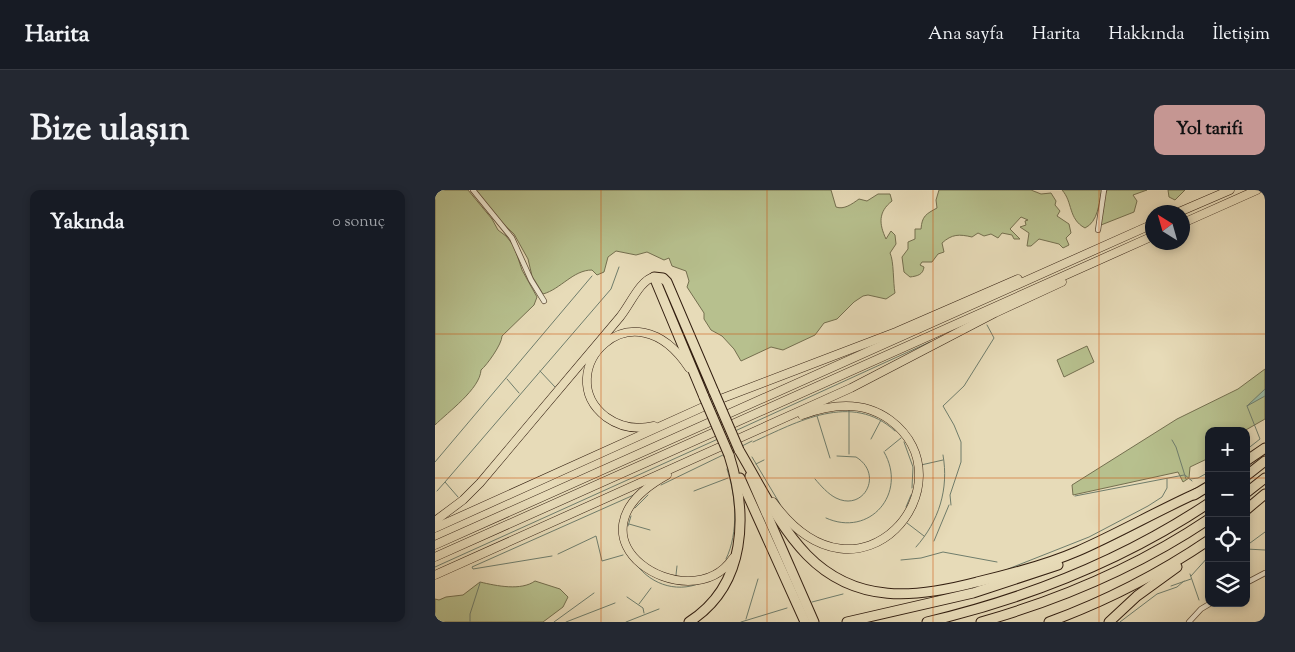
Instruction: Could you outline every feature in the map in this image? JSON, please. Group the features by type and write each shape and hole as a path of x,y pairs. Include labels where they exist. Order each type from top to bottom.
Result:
{"highway":[{"path":"1190,207 1230,190"},
{"path":"1190,220 1257,190"},
{"path":"435,545 1145,228"},
{"path":"435,557 1145,240"},
{"path":"435,528 693,411 896,332 1036,271 1074,259"},
{"path":"435,575 860,384 995,313 1051,288 1084,267"},
{"path":"654,277 729,455 808,620"},
{"path":"435,522 463,500 480,483 620,317 636,295 641,283 654,277 663,278 667,282 739,450 808,620"},
{"path":"693,411 652,426 634,428 621,425 607,417 595,404 590,394 588,377 593,357 604,344 619,334 633,332 654,335 667,342 678,352 695,378"},
{"path":"757,480 781,513 799,532 816,543 842,550 866,547 890,535 905,520 918,490 917,462 909,441 893,422 872,410 849,405 833,406 760,429"},
{"path":"635,570 628,558 623,542 624,525 630,508 643,492 658,481 700,459 716,448"},
{"path":"1250,458 1265,448"},
{"path":"739,450 796,542 820,566 844,581 897,595 931,593 1049,562 1109,536 1197,493"},
{"path":"689,622 717,596 726,582 736,558 741,524 739,488 729,455"},
{"path":"1250,473 1265,462"},
{"path":"1250,490 1265,478"},
{"path":"847,622 963,596 1034,574 1111,541 1205,488"},
{"path":"1250,508 1262,496"},
{"path":"927,622 1011,599 1072,577 1135,548 1205,505"},
{"path":"981,622 1047,601 1099,580 1156,551 1205,521"},
{"path":"705,587 718,578 730,564 741,524"},
{"path":"1049,622 1131,587 1205,542"},
{"path":"1109,622 1137,596 1205,547"}],"street":[{"path":"473,190 516,244 531,280 544,301"},
{"path":"1098,230 1104,190"},
{"path":"1250,581 1265,573"},
{"path":"1189,622 1205,607"}],"shaded area":[{"path":"435,190 468,190 492,219 498,230 514,246 522,270 537,297 534,305 502,336 497,349 481,370 475,385 435,425"},
{"path":"476,190 831,190 836,207 839,208 848,206 859,199 867,201 878,194 890,194 892,201 884,209 881,223 886,239 891,231 895,235 896,244 890,253 895,293 886,299 868,295 863,296 837,319 824,323 815,335 783,350 771,347 741,361 734,349 722,336 711,330 704,319 704,313 687,287 689,281 686,271 672,266 669,258 664,260 647,252 636,255 616,251 608,257 604,272 597,275 592,270 579,273 543,294 532,276 528,259 514,234 499,220"},
{"path":"939,190 1031,190 1041,194 1051,193 1056,201 1055,205 1060,211 1057,216 1069,224 1071,233 1066,238 1069,245 1063,248 1059,244 1039,239 1031,246 1027,246 1029,233 1020,227 1026,225 1025,221 1028,220 1021,217 1010,229 1020,239 1014,239 1012,235 1002,233 998,238 991,234 984,236 978,233 972,237 952,236 942,243 944,252 938,254 932,262 922,262 920,265 924,267 922,272 917,276 910,277 904,272 902,257 908,249 908,242 915,239 915,229 921,229 925,216 937,208 936,200"},
{"path":"1062,190 1102,190 1095,217 1085,228 1076,220"},
{"path":"1107,190 1147,190 1133,195 1137,201 1134,212 1101,225 1102,202"},
{"path":"1168,190 1185,190 1175,200 1169,197"},
{"path":"1087,346 1094,362 1064,377 1057,360"},
{"path":"1265,369 1265,419 1250,428 1205,427 1205,460 1190,467 1189,478 1183,482 1178,472 1073,495 1072,485 1177,419 1238,389"},
{"path":"1265,389 1265,396 1247,406"},
{"path":"535,581 560,589 568,597 563,607 543,622 435,622 435,599 439,600 446,597 463,595 480,582 516,587"}],"waterway":[{"path":"445,482 611,289 619,267"},
{"path":"435,462 592,276"},
{"path":"951,505 950,495 961,462 961,442 943,406 964,386 994,338 987,325"},
{"path":"735,431 930,342"},
{"path":"540,371 555,387"},
{"path":"507,379 519,393"},
{"path":"1247,406 1260,439 1250,447"},
{"path":"849,410 849,454"},
{"path":"753,442 806,419 824,414 843,412 861,413 878,419 895,431"},
{"path":"817,416 830,458"},
{"path":"871,439 881,420"},
{"path":"885,451 901,438"},
{"path":"435,567 718,439"},
{"path":"1172,440 1186,479"},
{"path":"742,446 752,441"},
{"path":"904,442 913,467 912,488"},
{"path":"826,518 842,523 857,522 870,517 881,508 888,496 891,482 890,467 884,452"},
{"path":"661,485 725,454"},
{"path":"916,547 931,526 940,504 945,480 943,455"},
{"path":"815,479 827,492 836,498 846,501 855,500 862,496 867,489 869,481 869,473 864,464 856,457 837,456"},
{"path":"752,457 780,504"},
{"path":"756,464 764,460"},
{"path":"921,465 943,460"},
{"path":"726,559 733,537 735,514 727,469"},
{"path":"1190,479 1205,474"},
{"path":"1075,496 1184,475"},
{"path":"1185,475 1192,481"},
{"path":"694,491 728,478"},
{"path":"1008,569 1089,537 1148,506 1162,497 1167,488 1167,479"},
{"path":"437,491 445,482 458,497"},
{"path":"552,556 473,569 472,567 636,494"},
{"path":"635,508 648,495"},
{"path":"906,507 911,495"},
{"path":"622,518 630,502"},
{"path":"934,541 949,505"},
{"path":"628,526 631,516"},
{"path":"907,523 924,536"},
{"path":"629,524 650,530"},
{"path":"1250,543 1265,532"},
{"path":"558,554 596,536 602,561 623,555"},
{"path":"1250,549 1265,550"},
{"path":"901,560 921,558 943,552 997,562"},
{"path":"1191,576 1205,560"},
{"path":"636,564 650,578 667,586 686,587 705,581"},
{"path":"676,575 677,566"},
{"path":"1190,574 1199,600"},
{"path":"746,619 758,579"},
{"path":"1171,586 1191,579"},
{"path":"1120,622 1157,594 1177,587 1184,581"},
{"path":"470,622 470,614 480,583"},
{"path":"639,604 651,588"},
{"path":"554,622 594,593"},
{"path":"812,602 843,594"},
{"path":"627,597 643,608 644,613"},
{"path":"566,622 615,603"},
{"path":"741,622 787,608"},
{"path":"626,622 659,609"}]}
